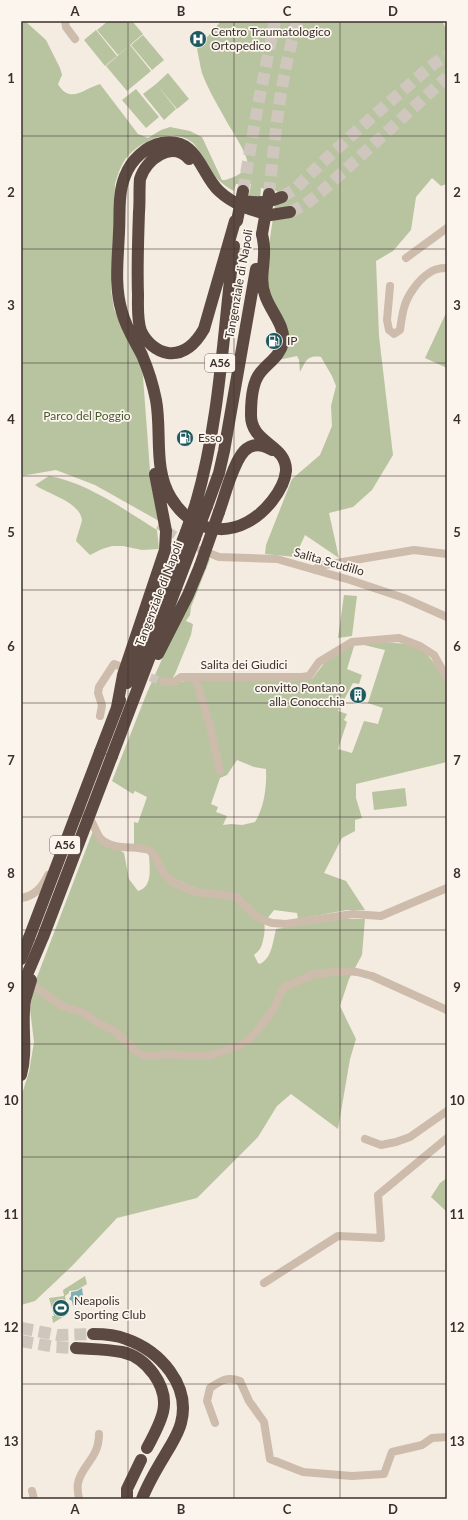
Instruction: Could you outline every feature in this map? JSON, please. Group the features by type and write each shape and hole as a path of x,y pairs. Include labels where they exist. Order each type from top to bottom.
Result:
{"highway":[{"path":"262,234 264,248 262,277 263,289 282,330 283,344 278,353 260,372 254,383 250,416 253,426 258,434 278,451 283,459 286,468 285,478 278,492 264,510 252,520 239,527 231,529 212,529 194,522 184,514 174,502 164,484 156,402 146,364 126,324 119,299 119,239 122,185 127,170 137,157 149,148 161,143 175,143 186,147 194,154 212,183 227,198 247,208 270,215"},
{"path":"243,191 240,204 236,221 206,326 197,341 187,349 170,353 158,350 150,344 144,336 138,319 137,262 140,179 149,162 165,152 176,152 187,157 208,190 231,209 243,214 257,216 290,212"},
{"path":"201,166 224,190 240,200 262,203 274,201 282,197"},
{"name":"Tangenziale di Napoli","path":"21,1075 24,1056 23,995 106,754 117,707 202,505 219,473 226,444 269,194"},
{"name":"Tangenziale di Napoli","path":"202,505 205,473 212,434 236,221"},
{"path":"133,703 181,609 200,566 219,512 237,459 250,447 262,446 274,452 281,463 282,471 280,481 270,497 258,511 238,523 224,526 206,523 195,517 178,501 170,488 166,474 160,402 156,382 147,356 134,331 130,318 129,306 137,262"},
{"path":"220,308 231,273"},
{"path":"117,707 123,675 161,564 166,543 166,531 155,472 146,364"},
{"name":"Tangenziale di Napoli","path":"21,959 106,754 133,703 190,535"},
{"path":"21,953 29,938"},
{"path":"93,1334 111,1335 126,1339 155,1355 168,1367 175,1378 181,1393 182,1422 142,1499"},
{"path":"76,1348 129,1354 145,1365 152,1373 158,1382 164,1401 163,1411 147,1448"},
{"path":"127,1499 127,1489 141,1460"}],"street":[{"path":"66,21 66,27 75,39"},
{"path":"406,258 447,228"},
{"path":"390,286 387,320 389,330 394,334 400,330 406,300 416,285 429,273 439,268 447,268"},
{"name":"Salita Scudillo","path":"200,550 219,557 277,559 350,580 404,598 447,617"},
{"path":"315,570 319,566 414,550 447,554"},
{"name":"Salita dei Giudici","path":"163,682 174,682 181,677 309,676 319,662 352,642 399,638 420,646 434,655 447,678"},
{"path":"100,716 102,705 98,693 99,687 114,664 118,666"},
{"path":"195,677 210,726 220,771"},
{"path":"21,898 32,895 43,885 69,822 75,815 79,814 86,815 90,818 98,835 105,842 125,848 149,850 154,855 164,874 173,882 195,892 232,896 256,916 272,923 286,924 353,914 381,916 447,888"},
{"path":"35,987 62,1006 87,1014 96,1023 115,1032 137,1052 143,1055 153,1056 172,1054 185,1056 209,1056 241,1044 252,1037 268,1017 275,1007 280,992 285,987 314,974 346,971 365,974 387,982 447,1010"},
{"path":"365,1139 381,1145 396,1142 410,1137 447,1111"},
{"path":"264,1283 338,1236 381,1238 378,1195 447,1138"},
{"path":"215,1423 207,1401 210,1388 221,1380 232,1378 240,1381 249,1401 264,1422 270,1459 303,1472 352,1476 384,1474 392,1452 422,1445 432,1438 447,1437"},
{"path":"79,1499 78,1484 80,1475 94,1456 98,1443 98,1434"}],"green space":[{"name":"Parco del Poggio","path":"21,21 25,21 46,40 60,68 62,75 58,84 63,90 73,94 100,84 138,134 148,138 161,130 170,127 190,131 202,137 222,180 225,180 238,175 245,170 248,164 247,158 206,84 197,49 221,21 442,21 447,30 447,184 441,186 432,178 416,197 411,230 393,251 376,261 379,336 393,455 372,490 353,507 329,513 339,558 305,535 295,557 265,554 266,545 292,479 320,455 332,426 331,406 336,386 321,357 310,358 300,372 299,360 297,356 278,360 284,351 264,279 277,191 261,188 260,201 248,200 251,184 236,184 234,191 229,188 213,173 193,143 185,138 177,136 159,137 150,140 134,150 123,162 115,184 111,290 114,309 140,359 143,377 151,484 159,521 95,485 56,470 21,476"},
{"path":"108,21 132,21 143,34 130,45 151,71 127,91 106,66 129,46 118,55 97,30"},
{"path":"96,30 117,56 105,66 84,40"},
{"path":"143,35 164,60 152,70 131,45"},
{"path":"168,73 189,99 177,109 156,84"},
{"path":"156,84 176,109 164,120 143,94"},
{"path":"136,89 159,117 146,128 122,100"},
{"path":"447,311 447,368 425,358"},
{"path":"49,476 63,479 91,490 157,530 159,549 142,550 123,546 112,546 90,555 76,541 82,520 76,508 63,499 35,485"},
{"path":"207,558 210,559 191,607 190,615 186,621 193,624 191,635 172,679 163,678 161,683 199,680 312,679 325,662 355,643 347,669 362,675 359,684 353,683 338,711 347,714 344,720 347,722 338,749 352,753 364,721 378,724 383,708 368,703 385,650 364,645 364,643 394,643 411,645 417,647 428,655 437,666 447,683 447,762 356,784 356,798 362,818 355,820 355,831 342,838 324,873 346,881 365,910 347,910 298,919 297,913 274,910 267,919 258,914 237,896 200,890 169,876 155,852 134,845 134,822 138,823 147,797 135,791 133,794 112,781 146,695","holes":["237,760 254,767 266,769 264,797 261,810 255,822 242,825 223,825 227,816 216,812 218,807 211,804 220,778 227,775"]},
{"path":"344,595 357,596 352,636 338,638"},
{"path":"405,788 407,806 374,810 372,792"},
{"path":"93,831 124,853 129,879 138,891 143,889 149,880 149,853 170,883 190,894 231,898 264,924 262,945 254,955 260,964 270,953 276,929 342,919 365,919 362,955 349,979 340,1006 356,1039 350,1059 338,1129 291,1094 277,1106 258,1137 197,1198 117,1218 72,1266 35,1301 21,1305 21,1097 29,1072 34,1042 30,1009 32,990"},
{"path":"447,1178 447,1212 431,1197 440,1183"},
{"path":"85,1276 87,1284 77,1290 69,1291 69,1293 65,1296 68,1314 53,1323 52,1316 54,1316 49,1298 64,1296 63,1290"}],"water":[{"path":"82,1288 84,1302 73,1306 72,1301 69,1299 71,1292"}],"tunnel":[{"path":"243,191 275,21"},
{"path":"269,194 282,85 298,21"},
{"path":"282,197 295,189 347,139 423,72 447,56"},
{"path":"290,212 306,204 321,192 447,77"},
{"path":"158,525 187,542"},
{"path":"139,673 163,682"},
{"path":"21,1328 58,1335 93,1334"},
{"path":"21,1341 55,1347 76,1348"}],"place":[{"name":"Centro Traumatologico Ortopedico","path":"198,39"},
{"name":"IP","path":"274,341"},
{"name":"Esso","path":"185,438"},
{"name":"convitto Pontano alla Conocchia","path":"358,695"},
{"name":"Neapolis Sporting Club","path":"61,1308"}]}
